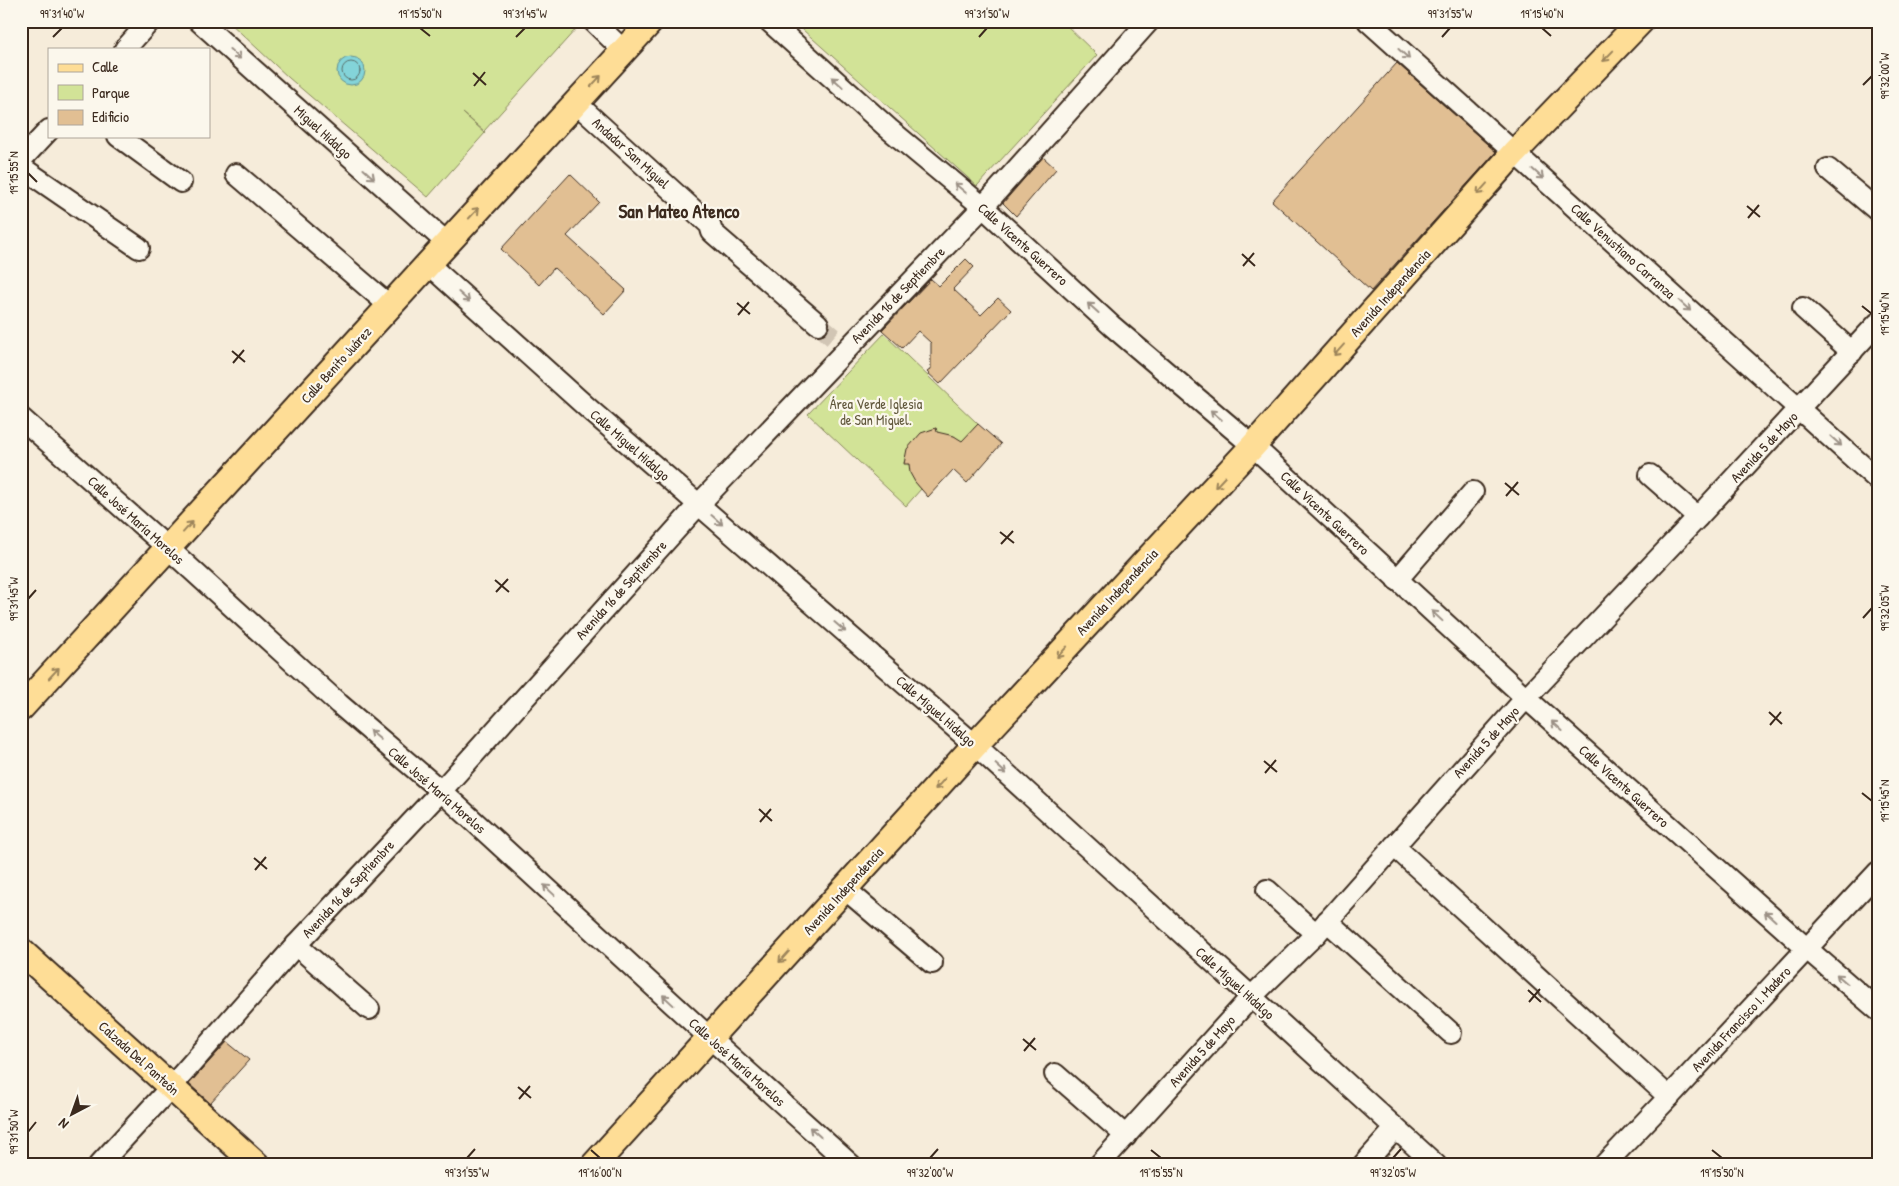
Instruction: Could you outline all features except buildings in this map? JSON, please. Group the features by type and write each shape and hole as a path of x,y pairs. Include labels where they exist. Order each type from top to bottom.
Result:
{"main road":[{"name":"Calle Benito Juárez","path":"21,708 169,549 651,21"},
{"name":"Avenida Independencia","path":"594,1165 975,745 1254,446 1514,153 1641,21"},
{"name":"Calzada Del Panteón","path":"21,952 257,1165"}],"street":[{"name":"Miguel Hidalgo","path":"198,21 447,243"},
{"path":"593,21 624,51"},
{"name":"Calle Vicente Guerrero","path":"769,21 889,129 983,207 1112,326 1254,446 1526,698 1878,1010"},
{"name":"Avenida 16 de Septiembre","path":"99,1165 171,1087 296,945 441,791 843,346 983,207 1149,21"},
{"name":"Calle Venustiano Carranza","path":"1368,21 1878,480"},
{"path":"126,48 144,23"},
{"name":"Andador San Miguel","path":"576,103 710,225 712,232 818,324"},
{"path":"21,160 48,131"},
{"path":"121,138 181,182"},
{"path":"21,167 139,248"},
{"path":"1828,169 1878,211"},
{"path":"236,174 390,306"},
{"name":"Calle Miguel Hidalgo","path":"428,264 590,410 975,745 1436,1165"},
{"path":"1803,308 1852,352"},
{"name":"Avenida 5 de Mayo","path":"1099,1165 1251,997 1321,927 1526,698 1698,517 1878,323"},
{"name":"Calle José María Morelos","path":"21,418 169,549 339,704 441,791 851,1165"},
{"path":"1650,475 1698,517"},
{"path":"1397,580 1474,492"},
{"path":"1394,846 1669,1097"},
{"name":"Avenida Francisco I. Madero","path":"1604,1165 1878,872"},
{"path":"845,889 932,963"},
{"path":"1267,890 1321,927 1451,1033"},
{"path":"296,945 369,1009"},
{"path":"1055,1074 1126,1136"},
{"path":"1362,1165 1395,1129"}],"green space":[{"path":"228,21 568,21 576,29 484,131 463,113 485,133 428,197 289,78"},
{"path":"793,21 1062,21 1097,55 977,186"},
{"name":"Área Verde Iglesia de San Miguel.","path":"884,334 978,424 973,429 981,437 962,442 954,436 937,433 936,428 919,437 908,450 904,463 909,464 913,477 921,489 906,506 808,414"}],"water":[{"path":"351,57 361,61 365,71 361,81 351,85 341,81 337,71 341,61"}],"tunnel":[{"path":"818,324 840,343"}],"district":[{"name":"San Mateo Atenco","path":"679,211"}]}
